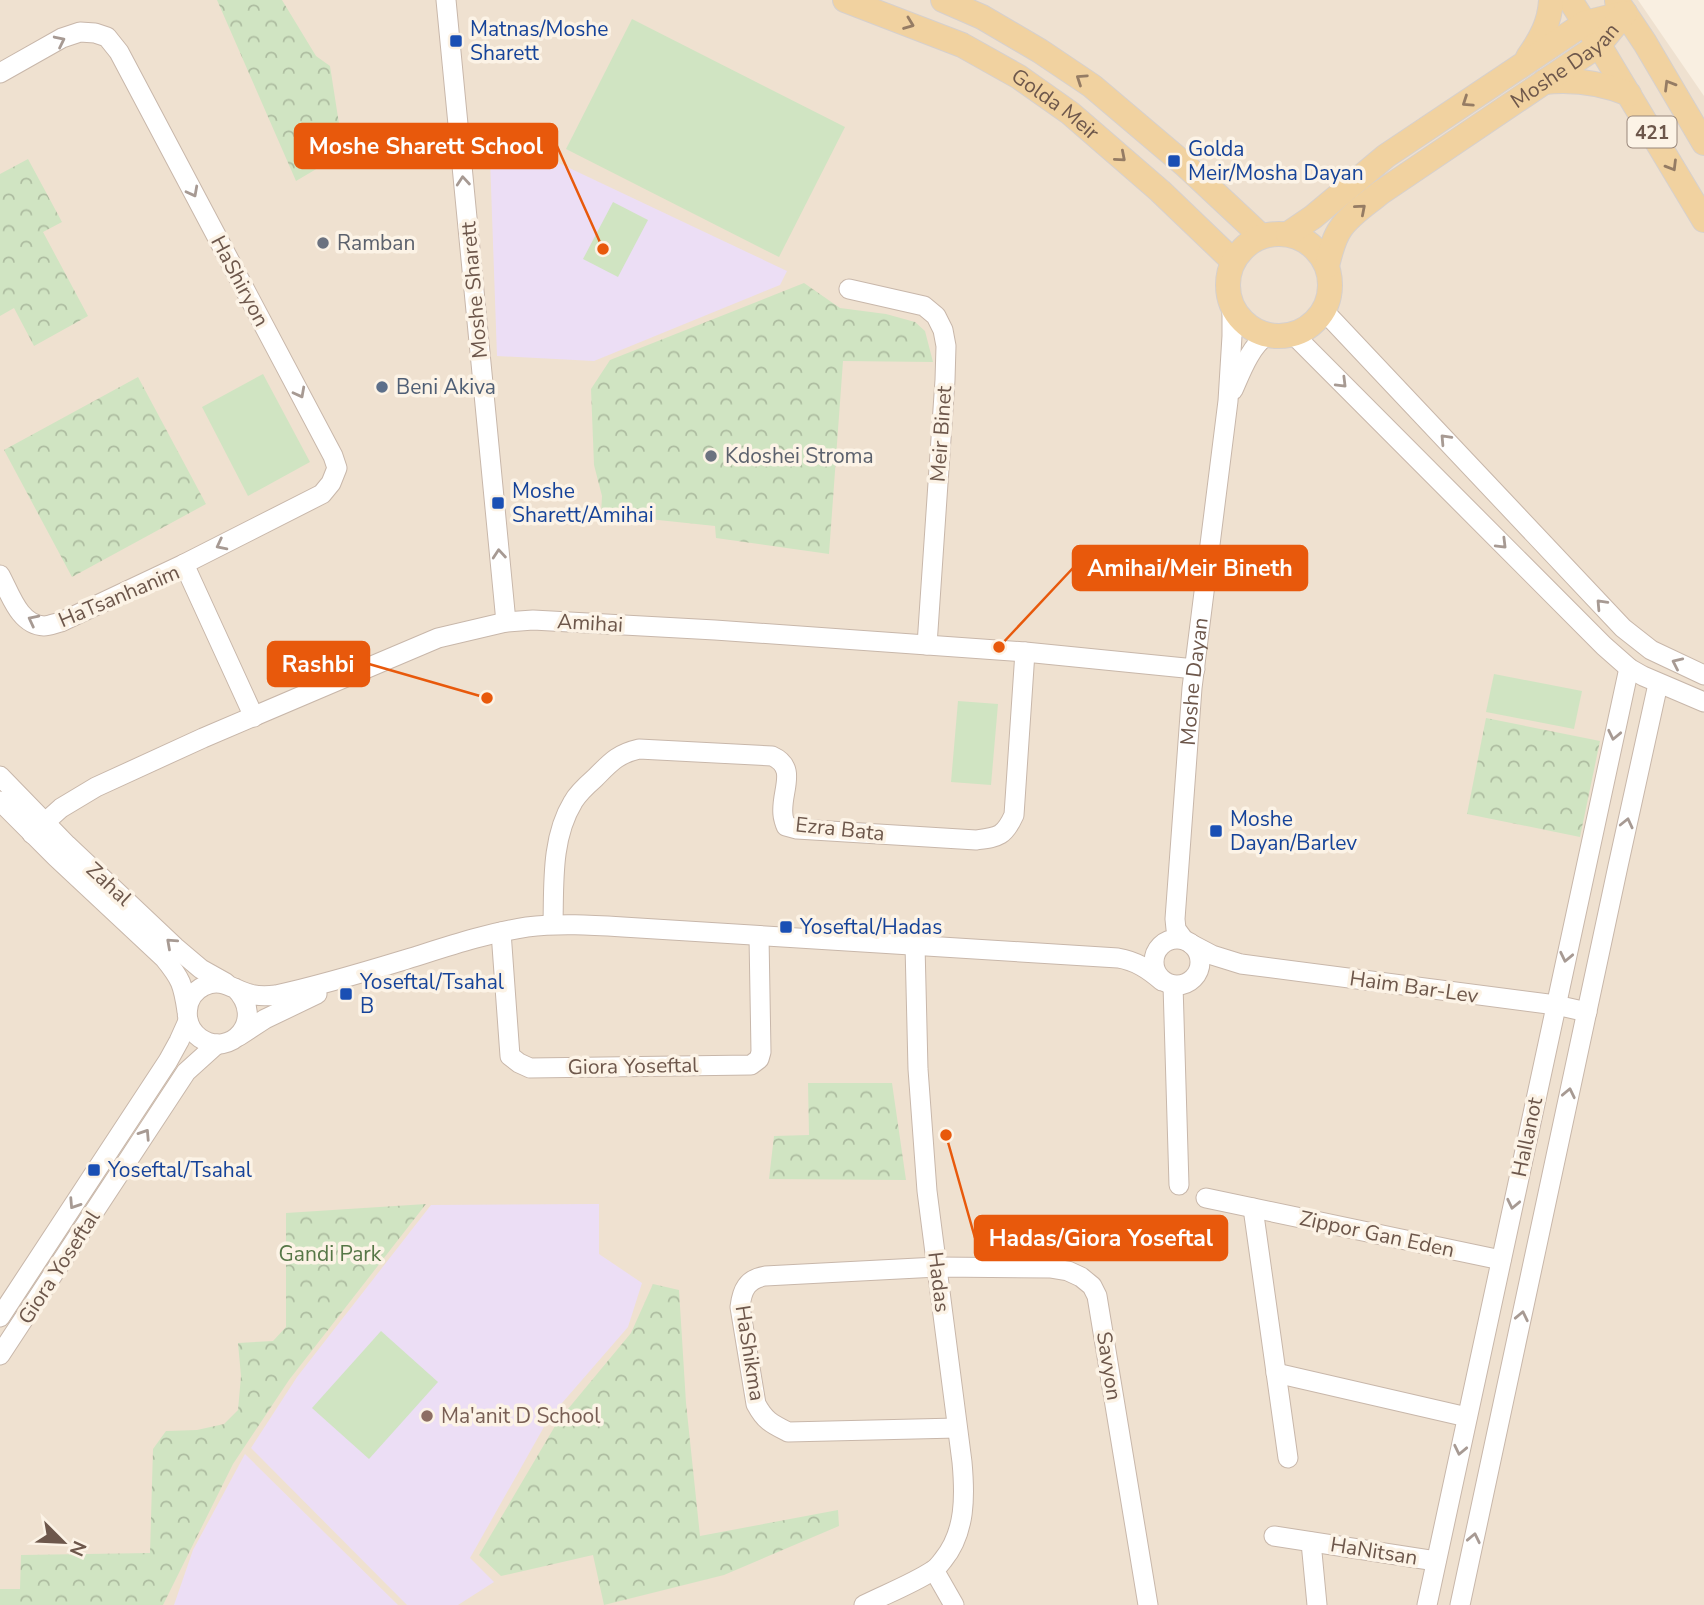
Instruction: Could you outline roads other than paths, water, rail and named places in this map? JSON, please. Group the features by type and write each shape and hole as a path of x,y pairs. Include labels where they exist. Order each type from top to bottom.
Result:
{"main road":[{"name":"Golda Meir","path":"845,0 962,45 1019,78 1070,113 1160,191 1233,261"},
{"name":"Golda Meir","path":"943,0 982,16 1092,86 1184,164 1261,236"},
{"path":"1524,64 1545,28 1551,0"},
{"name":"421","path":"1570,0 1704,220"},
{"name":"Moshe Dayan","path":"1288,234 1313,217 1386,156 1585,23 1621,7"},
{"name":"Moshe Dayan","path":"1327,266 1341,228 1358,211 1380,193 1599,44 1621,7"},
{"name":"421","path":"1621,7 1704,143"},
{"path":"1543,82 1577,81 1629,94"},
{"path":"1275,233 1301,238 1320,253 1327,266 1329,296 1324,311 1306,329 1294,335 1280,337 1253,330 1241,321 1232,307 1228,276 1233,261 1240,250 1261,236 1275,233"}],"street":[{"name":"Moshe Sharett","path":"446,0 506,622"},
{"name":"HaShiryon","path":"0,73 62,38 79,32 107,37 119,52 333,456 337,468 322,494 184,564"},
{"name":"Meir Binet","path":"849,289 924,306 936,316 943,330 946,346 945,380 927,645"},
{"name":"Moshe Dayan","path":"1175,944 1192,688 1228,401 1232,307"},
{"path":"1324,311 1623,628 1651,650 1704,675"},
{"name":"Moshe Dayan","path":"1228,401 1251,354 1267,335"},
{"path":"1294,335 1604,646 1629,668 1658,684 1704,702"},
{"name":"HaTsanhanim","path":"0,575 20,612 31,622 45,626 61,622 184,564 254,717"},
{"name":"Amihai","path":"38,828 61,808 96,786 438,638 506,622 579,622 927,645 1195,669"},
{"name":"Ezra Bata","path":"553,924 555,858 566,814 574,799 616,757 639,749 772,756 781,761 787,770 782,816 786,826 797,829 976,840 1001,835 1014,815 1025,652"},
{"name":"HaIlanot","path":"1427,1605 1629,668"},
{"name":"HaIlanot","path":"1460,1605 1658,684"},
{"name":"Zahal","path":"0,775 38,828 176,972 184,987 187,1016"},
{"name":"Zahal","path":"0,801 38,828 201,970 231,986"},
{"path":"1586,862 1618,866"},
{"name":"Giora Yoseftal","path":"231,986 250,994 270,996 349,977 482,936 553,924 1118,958 1145,967 1168,983"},
{"name":"Giora Yoseftal","path":"501,932 510,1056 530,1068 751,1065 759,1059 761,1052 759,936"},
{"path":"1175,944 1199,956 1200,963 1195,977 1181,985 1168,983 1154,970 1154,956 1175,944"},
{"name":"Giora Yoseftal","path":"1118,958 1175,944"},
{"name":"Haim Bar-Lev","path":"1175,944 1241,964 1556,1005 1587,1012"},
{"name":"Hadas","path":"915,945 919,1082 927,1191 964,1486 964,1508 959,1529 951,1550 934,1570"},
{"name":"Haim Bar-Lev","path":"1195,977 1206,971 1241,964"},
{"name":"Giora Yoseftal","path":"0,1355 186,1072 226,1041 349,977"},
{"path":"215,982 231,986 243,995 248,1011 243,1031 226,1041 207,1042 198,1037 187,1016 190,1000 205,985 215,982"},
{"path":"1168,983 1179,1185"},
{"name":"Giora Yoseftal","path":"0,1317 168,1061 179,1041 187,1016"},
{"name":"Zippor Gan Eden","path":"1206,1198 1501,1260"},
{"path":"1253,1208 1288,1458"},
{"name":"HaShikma","path":"937,1267 755,1278 741,1293 740,1307 756,1404 763,1418 775,1426 788,1432 957,1428"},
{"name":"Savyon","path":"937,1267 1049,1268 1068,1271 1082,1277 1092,1286 1101,1317 1148,1605"},
{"path":"1276,1373 1467,1417"},
{"name":"HaNitsan","path":"1274,1536 1436,1561"},
{"name":"HaNitsan","path":"1311,1542 1317,1605"},
{"path":"864,1605 934,1570 954,1605"}],"place":[{"name":"Matnas/Moshe Sharett","path":"456,41"},
{"name":"Golda Meir/Mosha Dayan","path":"1174,161"},
{"name":"Ramban","path":"323,243"},
{"name":"Moshe Sharett School","path":"603,249"},
{"name":"Beni Akiva","path":"382,387"},
{"name":"Kdoshei Stroma","path":"711,456"},
{"name":"Moshe Sharett/Amihai","path":"498,503"},
{"name":"Amihai/Meir Bineth","path":"999,647"},
{"name":"Rashbi","path":"487,698"},
{"name":"Moshe Dayan/Barlev","path":"1216,831"},
{"name":"Yoseftal/Hadas","path":"786,927"},
{"name":"Yoseftal/Tsahal B","path":"346,994"},
{"name":"Hadas/Giora Yoseftal","path":"946,1135"},
{"name":"Yoseftal/Tsahal","path":"94,1170"},
{"name":"Ma'anit D School","path":"427,1416"}],"park label":[{"name":"Gandi Park","path":"330,1254"}]}
